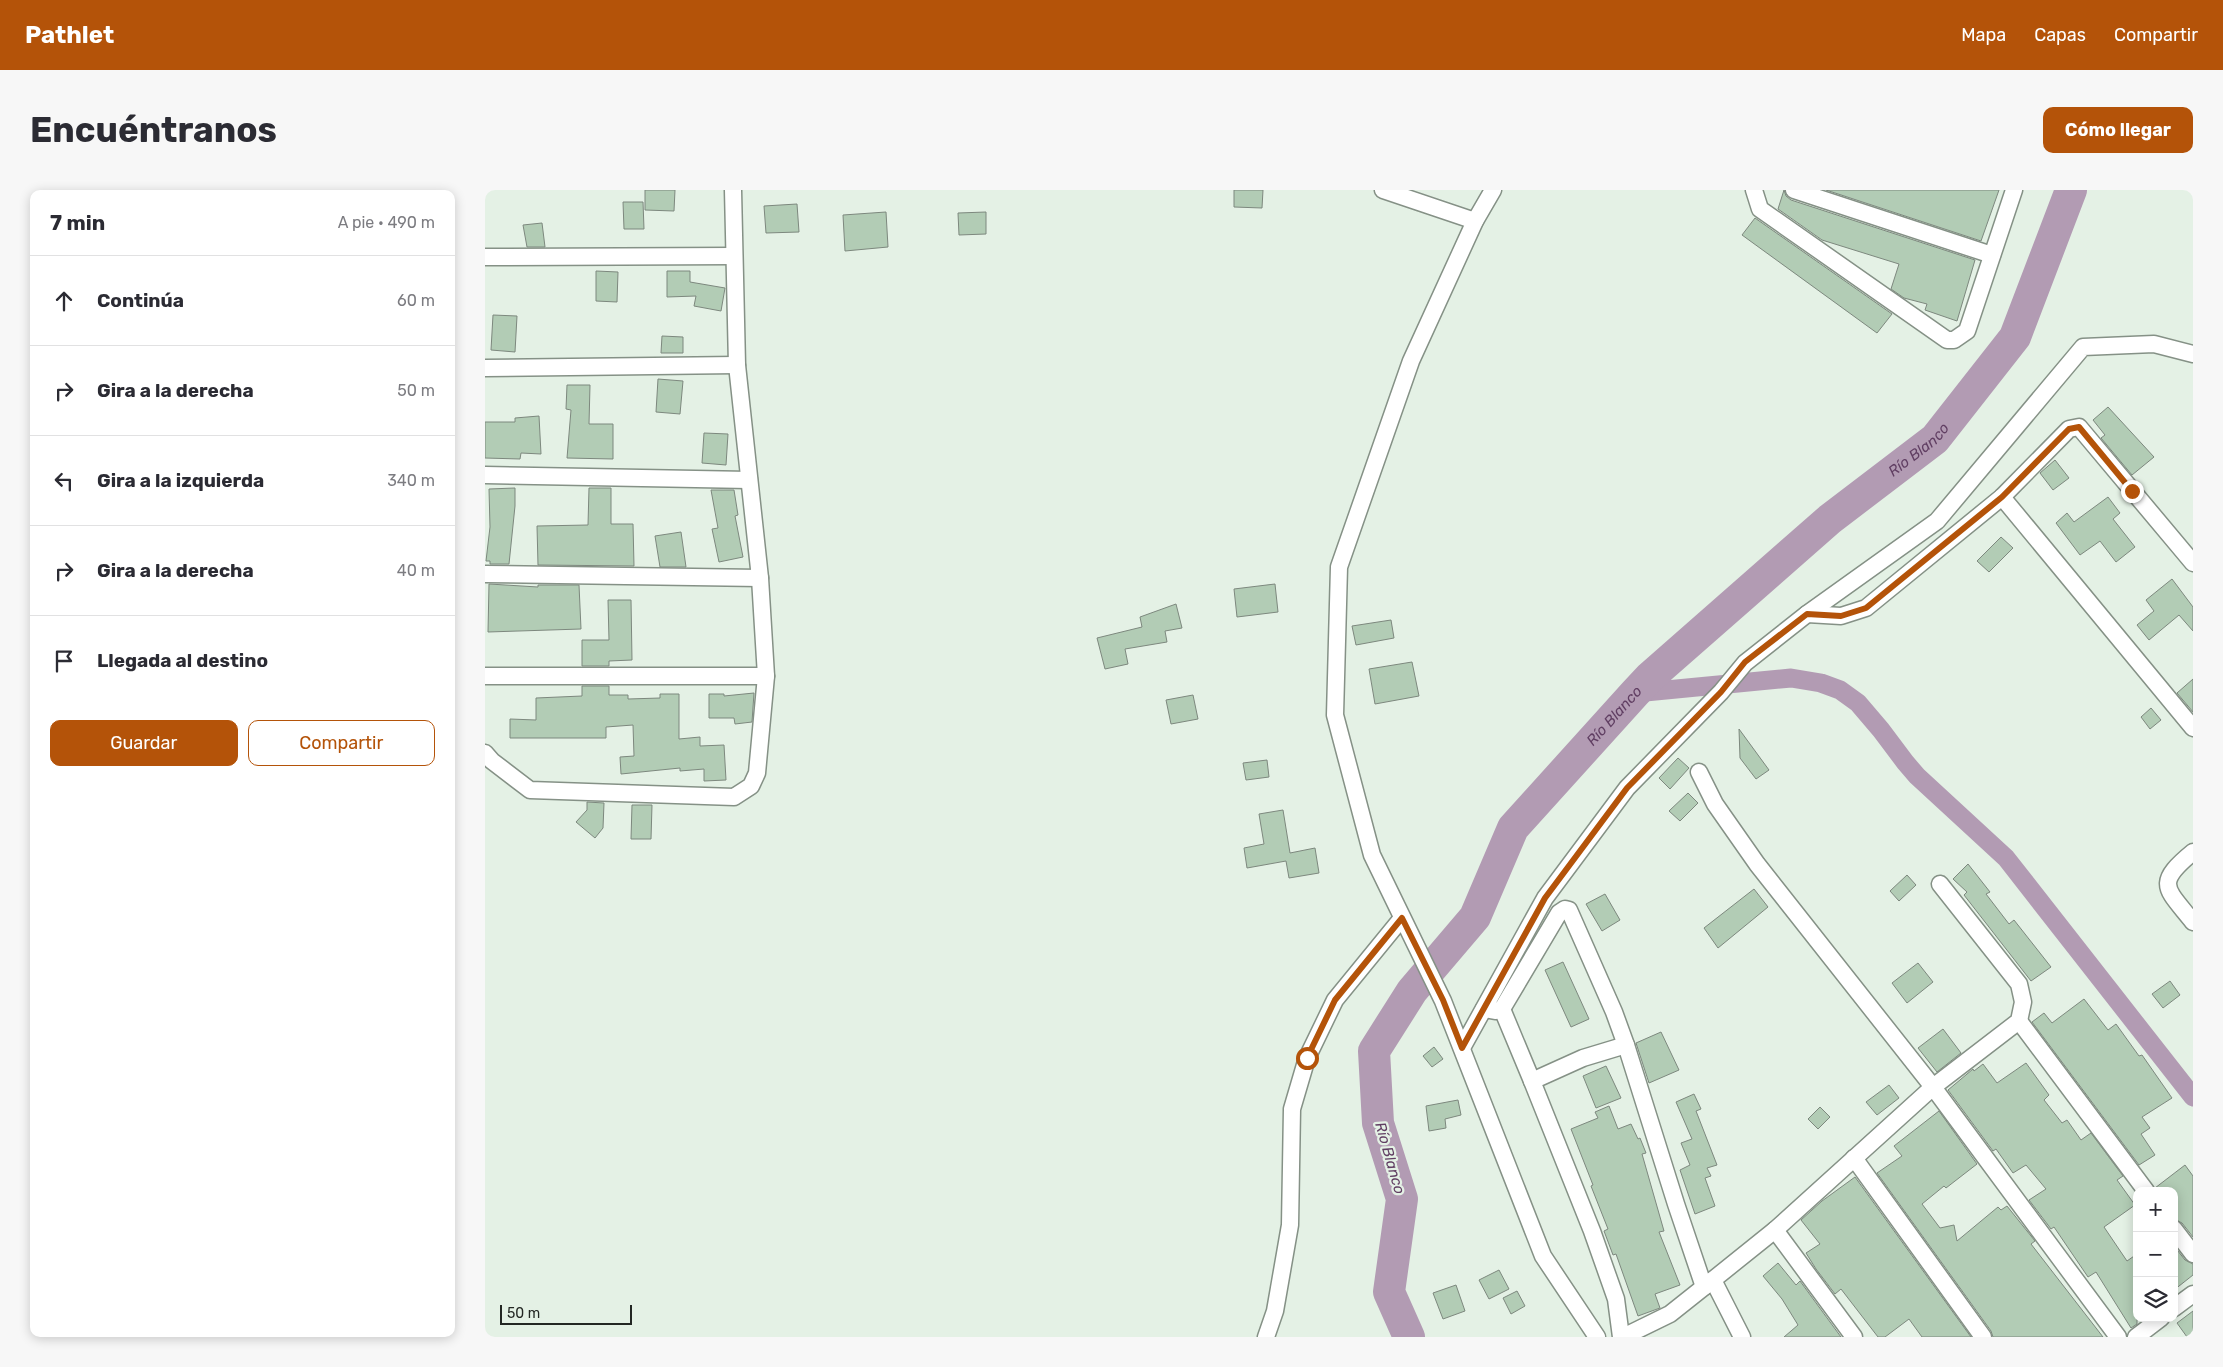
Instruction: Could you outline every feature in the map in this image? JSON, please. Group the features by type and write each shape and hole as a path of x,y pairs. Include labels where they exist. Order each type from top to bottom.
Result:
{"street":[{"path":"485,753 492,761 530,790 735,797 751,786 757,773 766,676 761,578 737,365 733,256 733,190"},
{"path":"1383,190 1475,221"},
{"path":"1493,190 1475,221 1411,361 1339,567 1335,715 1372,855 1443,1000 1543,1256 1597,1337"},
{"path":"1754,190 1760,210 1947,340 1954,340 1967,331 2013,190"},
{"path":"1794,190 1992,255"},
{"path":"485,257 733,256"},
{"path":"1462,1048 1545,898 1627,788 1723,688 1745,662 1807,614 1937,520 2083,347 2154,344 2193,354"},
{"path":"485,368 737,365"},
{"path":"1807,614 1841,616 1866,608 2002,497 2069,429 2079,427 2193,563"},
{"path":"485,475 749,480"},
{"path":"2002,497 2193,728"},
{"path":"485,574 761,578"},
{"path":"485,676 766,676"},
{"path":"1699,772 1715,804 1757,864 1933,1087 2118,1337"},
{"path":"2193,852 2175,867 2168,877 2167,884 2169,892 2193,922"},
{"path":"1502,1009 1591,1231 1616,1299 1622,1337 1670,1314 1709,1283 1775,1230 1933,1087 2019,1021 2023,1002 2019,984 1939,884"},
{"path":"1484,1009 1495,1011 1502,1009 1559,913 1565,909 1569,910 1614,1012 1676,1204 1709,1283 1742,1337"},
{"path":"1266,1337 1275,1311 1289,1225 1291,1109 1295,1094 1313,1043 1335,1000 1402,918"},
{"path":"2019,1021 2143,1187"},
{"path":"1532,1081 1583,1058 1626,1045"},
{"path":"1854,1158 1983,1337"},
{"path":"1775,1230 1854,1337"},
{"path":"2176,1232 2193,1254"},
{"path":"2178,1305 2193,1294"},
{"path":"2136,1337 2156,1322"}],"building":[{"path":"645,190 675,190 674,211 645,210"},
{"path":"1234,190 1263,190 1262,208 1234,207"},
{"path":"1784,190 1786,196 1791,200 1975,260 1957,321 1925,310 1927,304 1904,298 1891,289 1899,264 1822,240 1778,209"},
{"path":"1826,190 1999,190 1981,241"},
{"path":"623,202 643,202 644,229 624,229"},
{"path":"797,204 799,232 766,233 764,206"},
{"path":"886,212 888,247 845,251 843,215"},
{"path":"986,212 986,234 959,235 958,213"},
{"path":"1755,218 1892,314 1877,333 1742,235"},
{"path":"542,223 545,247 527,247 523,225"},
{"path":"596,271 618,272 617,302 596,301"},
{"path":"667,271 690,271 690,282 725,288 721,311 694,306 696,296 667,297"},
{"path":"493,315 517,316 515,352 491,350"},
{"path":"662,336 683,337 683,353 661,353"},
{"path":"658,379 683,381 680,414 656,412"},
{"path":"567,385 590,385 589,424 613,424 613,459 567,458 571,410 566,409"},
{"path":"2108,407 2154,457 2132,475 2101,438 2105,435 2093,420"},
{"path":"539,416 541,454 521,453 520,459 485,458 485,422 515,422 515,418"},
{"path":"704,433 728,434 726,465 702,463"},
{"path":"2055,460 2069,478 2053,490 2040,473"},
{"path":"515,488 509,564 490,564 490,561 486,561 490,527 489,489"},
{"path":"589,488 611,488 611,524 633,524 634,566 538,565 537,526 588,525"},
{"path":"711,490 734,490 738,515 735,516 743,557 719,562 712,529 718,528"},
{"path":"2108,497 2120,513 2113,519 2135,547 2116,562 2100,541 2080,555 2056,523 2067,513 2074,522"},
{"path":"681,532 686,567 660,567 655,536"},
{"path":"2001,537 2013,548 1989,572 1977,561"},
{"path":"2172,579 2193,607 2193,631 2179,615 2149,640 2137,625 2154,611 2146,600"},
{"path":"489,584 538,587 538,585 579,585 581,629 488,632"},
{"path":"1275,584 1278,612 1237,617 1234,589"},
{"path":"608,600 631,600 632,660 609,661 609,666 582,666 582,640 609,640"},
{"path":"1176,604 1182,628 1165,631 1167,642 1125,649 1128,664 1105,669 1097,638 1142,627 1140,617"},
{"path":"1391,620 1394,638 1356,645 1352,626"},
{"path":"1412,662 1419,696 1375,704 1369,669"},
{"path":"2193,679 2193,712 2177,693"},
{"path":"582,686 609,686 609,695 628,695 628,699 660,698 660,694 679,694 679,739 700,737 700,746 724,745 726,780 704,781 704,769 680,771 680,768 621,774 620,757 634,756 633,725 606,727 606,738 510,738 510,719 536,720 536,698 582,696"},
{"path":"754,693 752,722 735,724 734,718 709,718 709,694 724,694 724,696"},
{"path":"1193,695 1198,719 1171,724 1166,700"},
{"path":"2151,708 2161,720 2150,729 2141,717"},
{"path":"1739,729 1769,770 1756,779 1740,758"},
{"path":"1678,758 1689,768 1670,789 1659,778"},
{"path":"1267,760 1269,777 1246,780 1243,763"},
{"path":"1688,793 1698,803 1680,821 1669,811"},
{"path":"587,802 604,803 603,828 595,838 576,822 587,810"},
{"path":"632,805 652,805 651,839 631,839"},
{"path":"1283,810 1290,853 1315,848 1319,873 1289,878 1286,861 1247,868 1244,848 1264,844 1259,814"},
{"path":"1968,864 1990,892 1986,894 2009,924 2014,920 2051,967 2031,981 1964,895 1967,892 1953,879"},
{"path":"1907,875 1916,885 1899,901 1890,891"},
{"path":"1754,889 1768,907 1718,948 1704,928"},
{"path":"1605,894 1620,920 1602,931 1586,904"},
{"path":"1563,962 1589,1019 1571,1027 1545,970"},
{"path":"1918,963 1933,982 1907,1003 1892,983"},
{"path":"2170,981 2180,995 2163,1008 2152,994"},
{"path":"2084,999 2108,1030 2116,1024 2139,1056 2142,1055 2172,1098 2142,1117 2150,1128 2141,1134 2155,1155 2139,1165 2032,1022 2044,1013 2052,1023"},
{"path":"1943,1029 1961,1053 1937,1072 1918,1048"},
{"path":"1661,1032 1679,1070 1649,1083 1636,1043"},
{"path":"1434,1047 1443,1059 1432,1067 1423,1056"},
{"path":"2026,1063 2049,1095 2044,1100 2062,1123 2067,1120 2081,1140 2091,1133 2123,1176 2117,1180 2133,1202 2133,1206 2104,1227 2127,1261 2133,1257 2133,1322 2137,1322 2137,1324 2131,1328 2096,1272 2088,1277 2054,1227 2051,1229 2029,1200 2046,1189 2026,1165 2013,1173 1996,1149 1993,1151 1948,1090 1973,1069 1974,1071 1983,1064 1997,1083"},
{"path":"1606,1066 1621,1098 1596,1108 1583,1076"},
{"path":"1889,1085 1899,1098 1877,1115 1866,1102"},
{"path":"1694,1094 1701,1109 1696,1111 1717,1165 1707,1168 1711,1176 1705,1178 1715,1206 1695,1214 1680,1170 1690,1165 1681,1143 1692,1139 1676,1102"},
{"path":"1458,1100 1461,1115 1445,1119 1446,1128 1429,1131 1426,1106"},
{"path":"1609,1106 1618,1129 1631,1124 1638,1139 1640,1138 1646,1153 1642,1154 1664,1231 1659,1232 1680,1285 1655,1294 1660,1308 1638,1316 1616,1254 1613,1255 1604,1231 1608,1229 1571,1129 1598,1118 1595,1112"},
{"path":"1820,1107 1830,1117 1818,1129 1808,1119"},
{"path":"1939,1111 1977,1164 1946,1188 1944,1186 1922,1204 1940,1228 1954,1225 1957,1241 1998,1207 2001,1210 2007,1206 2035,1241 2031,1244 2103,1337 1993,1337 1991,1331 1877,1173 1902,1156 1894,1146"},
{"path":"2185,1165 2193,1176 2193,1237 2182,1223 2178,1221 2178,1187 2156,1187"},
{"path":"1855,1177 1971,1337 1922,1337 1909,1319 1885,1337 1878,1337 1841,1289 1835,1294 1816,1269 1806,1253 1820,1244 1801,1220 1822,1201"},
{"path":"2178,1251 2185,1260 2193,1264 2193,1275 2178,1287"},
{"path":"1778,1263 1796,1285 1800,1281 1841,1337 1784,1337 1798,1325 1782,1299 1763,1276"},
{"path":"1499,1270 1509,1289 1489,1299 1479,1280"},
{"path":"1456,1285 1465,1311 1443,1319 1433,1293"},
{"path":"1517,1291 1525,1306 1511,1314 1503,1298"},
{"path":"2193,1311 2193,1337 2187,1337 2177,1323"}],"waterway":[{"name":"Río Blanco","path":"1409,1337 1389,1292 1402,1199 1378,1123 1374,1051 1412,991 1475,917 1513,828 1635,693 1650,677 1830,519 1935,439 2015,337 2071,190"},
{"path":"1635,693 1791,678 1821,683 1840,690 1858,703 1917,776 2006,858 2193,1097"}],"route":[{"path":"1307,1058 1316,1035 1335,1000 1402,918 1443,1000 1462,1048 1545,898 1627,788 1721,692 1745,662 1807,614 1841,616 1866,608 2002,497 2069,429 2079,427 2132,491"}]}
